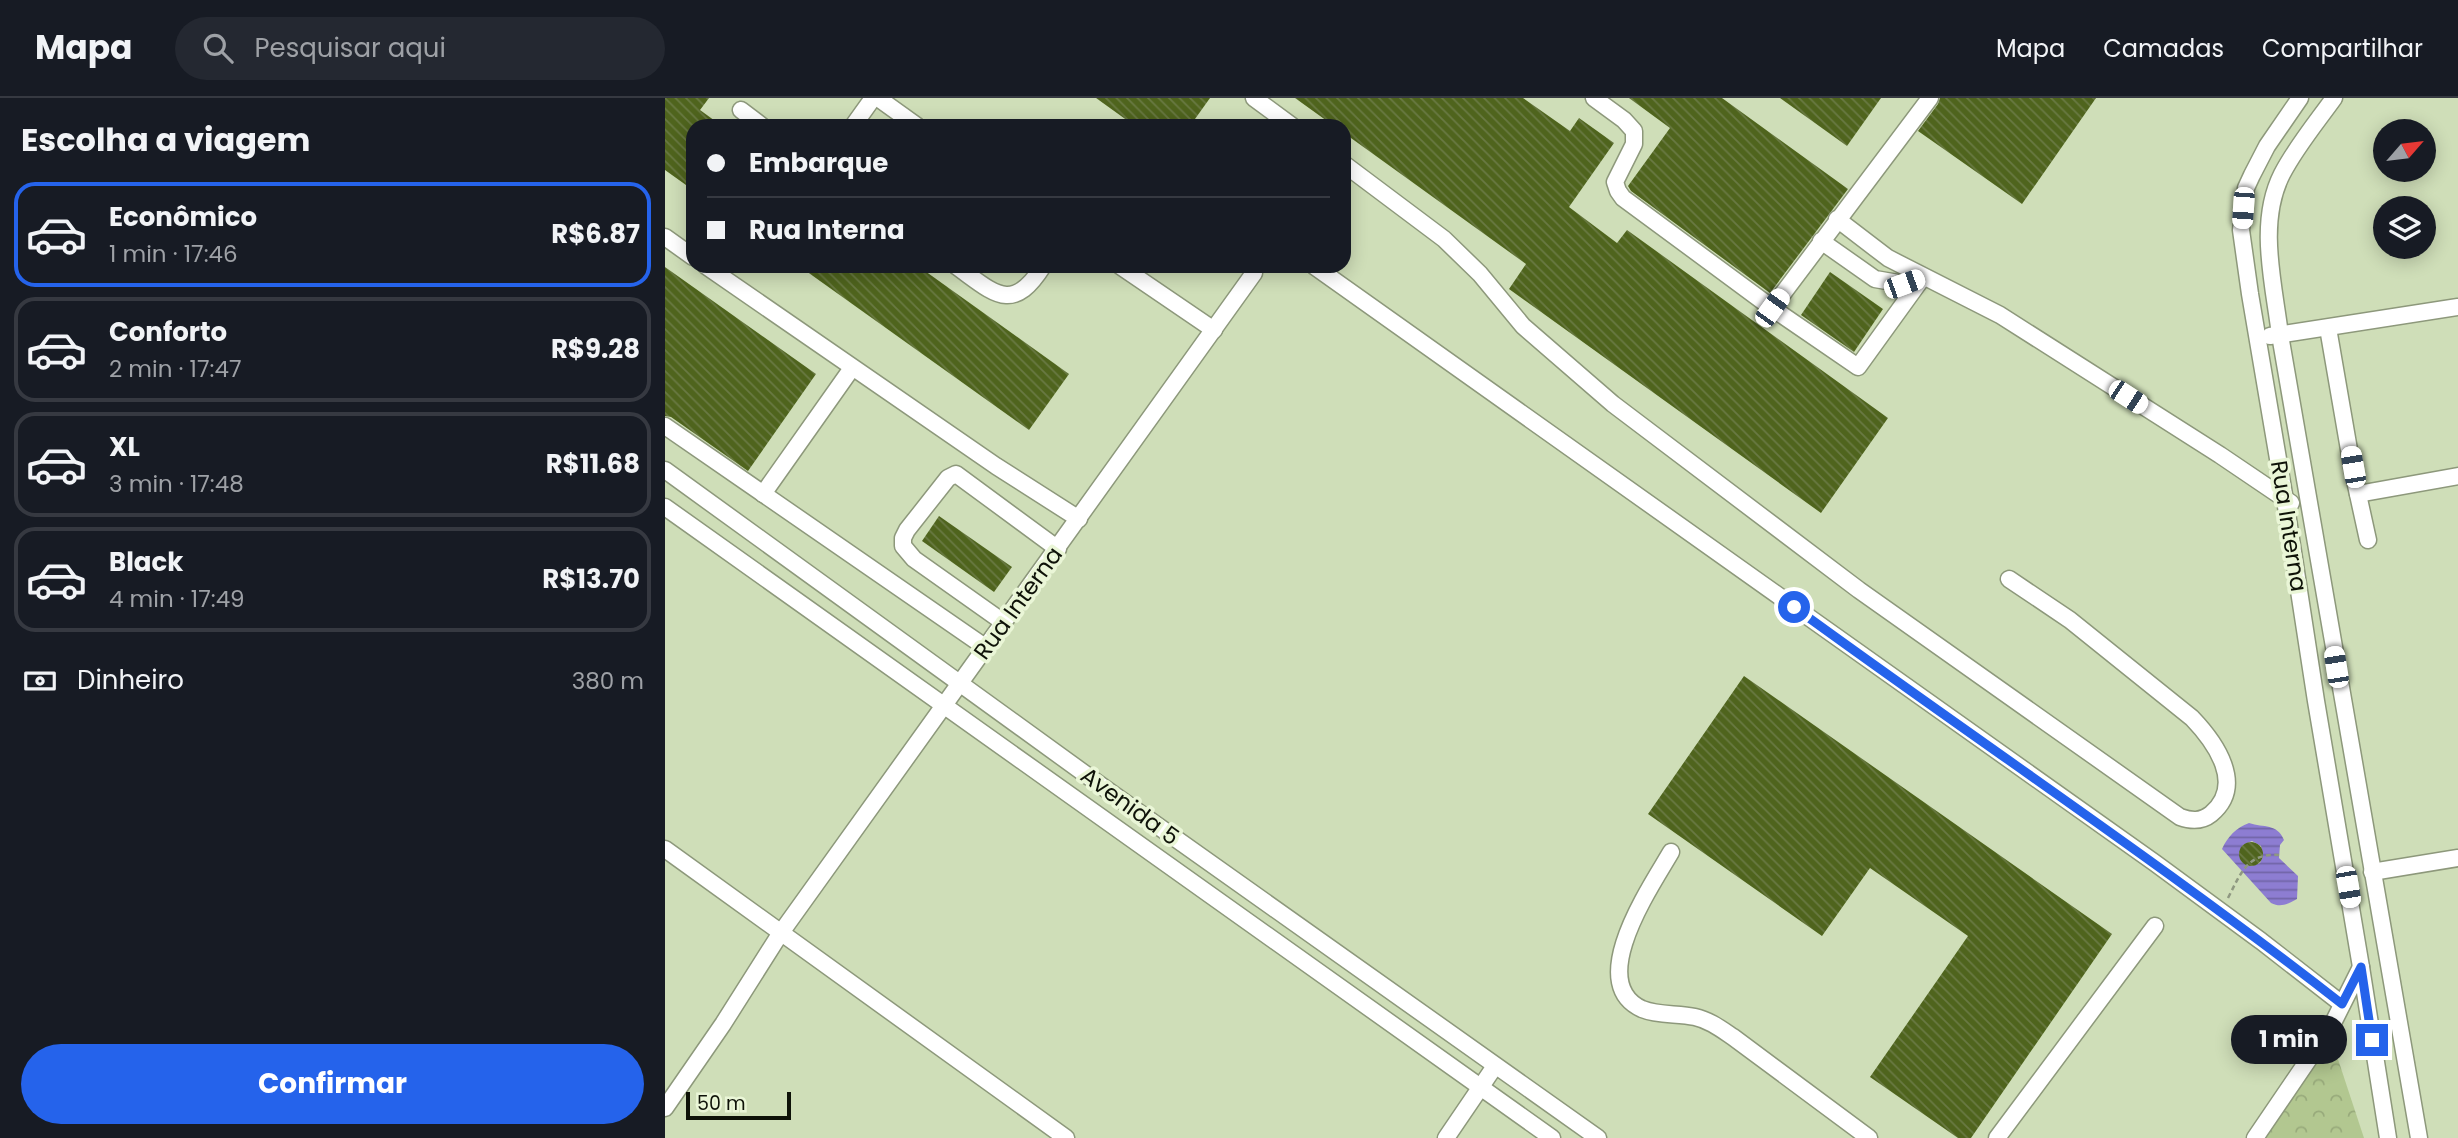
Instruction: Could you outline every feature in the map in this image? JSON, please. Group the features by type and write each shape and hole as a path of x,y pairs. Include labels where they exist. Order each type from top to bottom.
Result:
{"lane":[{"path":"858,119 875,98 906,119"},
{"path":"1254,98 1282,119"},
{"path":"1594,98 1624,120 1634,131 1634,144 1615,182 1623,198 1772,308 1858,367 1923,277"},
{"path":"1772,308 1930,98"},
{"name":"Rua Interna","path":"2300,98 2267,146 2252,175 2244,198 2241,230 2388,1138"},
{"path":"2334,98 2281,176 2272,209 2269,240 2280,335 2419,1138"},
{"path":"741,110 753,119"},
{"path":"1351,169 1444,239 1480,274 1523,326 1613,404 1859,590 2180,817 2189,821 2198,820 2215,810 2224,800 2227,784 2219,752 2208,735 2192,718 2070,620 2009,579"},
{"path":"1837,219 1888,258 2000,315 2311,515"},
{"path":"665,237 686,252"},
{"path":"1821,241 1875,279 1904,284 1923,277"},
{"path":"716,273 1018,481 1079,519"},
{"path":"966,273 984,286 1009,296 1018,295 1039,273"},
{"path":"1129,273 1214,330"},
{"name":"Rua Interna","path":"665,1108 780,934 1253,273"},
{"path":"1324,273 2221,911 2342,1004"},
{"path":"2257,339 2458,307"},
{"path":"2328,328 2368,540"},
{"path":"763,494 852,368"},
{"path":"665,426 985,647"},
{"name":"Avenida 5","path":"665,470 1143,815 1598,1138"},
{"path":"1003,622 914,559 903,546 907,530 948,478 956,474 1058,549"},
{"path":"2358,495 2458,476"},
{"name":"Avenida 5","path":"665,507 1552,1138"},
{"path":"736,557 751,532"},
{"path":"1129,835 1143,815"},
{"path":"665,849 1066,1138"},
{"path":"1671,852 1625,938 1619,967 1626,995 1639,1008 1650,1012 1696,1017 1721,1030 1869,1138"},
{"path":"2372,872 2458,858"},
{"path":"1211,896 1227,875"},
{"path":"1997,1138 2155,926"},
{"path":"2255,1138 2332,1025 2361,967 2387,958"},
{"path":"1446,1138 1495,1066"}],"path":[{"path":"2221,911 2247,864 2263,854 2279,855"}],"shaded area":[{"path":"665,98 2458,98 2458,1138 665,1138"},
{"path":"2249,823 2269,827 2281,835 2284,840 2280,845 2279,858 2298,876 2297,899 2281,905 2271,903 2222,849 2233,833","holes":["2252,841 2261,846 2263,855 2260,863 2251,866 2242,862 2239,853 2243,845"]}],"green space":[{"path":"2330,1035 2364,1138 2261,1138"}],"building":[{"path":"665,98 709,98 700,110 712,119 686,119 686,185 665,170"},
{"path":"1096,98 1210,98 1195,119 1125,119"},
{"path":"1295,98 1523,98 1570,131 1579,118 1614,143 1569,207 1617,243 1627,230 1888,418 1821,513 1509,289 1526,264 1351,138 1351,119 1324,119"},
{"path":"1629,98 1722,98 1848,189 1770,293 1631,191 1628,186 1670,128"},
{"path":"1780,98 1881,98 1847,146"},
{"path":"1940,98 2096,98 2022,204 1918,131"},
{"path":"665,267 816,374 748,471 671,417 665,416"},
{"path":"1830,272 1883,309 1854,352 1801,315"},
{"path":"809,273 928,273 1069,374 1029,430"},
{"path":"939,516 1012,567 994,592 922,541"},
{"path":"1744,676 2112,934 1971,1138 1958,1138 1870,1077 1968,936 1870,868 1822,936 1648,814"},
{"path":"2251,842 2259,846 2263,854 2259,862 2251,866 2243,862 2239,854 2243,846"}],"route":[{"path":"1794,607 2155,863 2342,1004 2361,967 2372,1040"}]}
